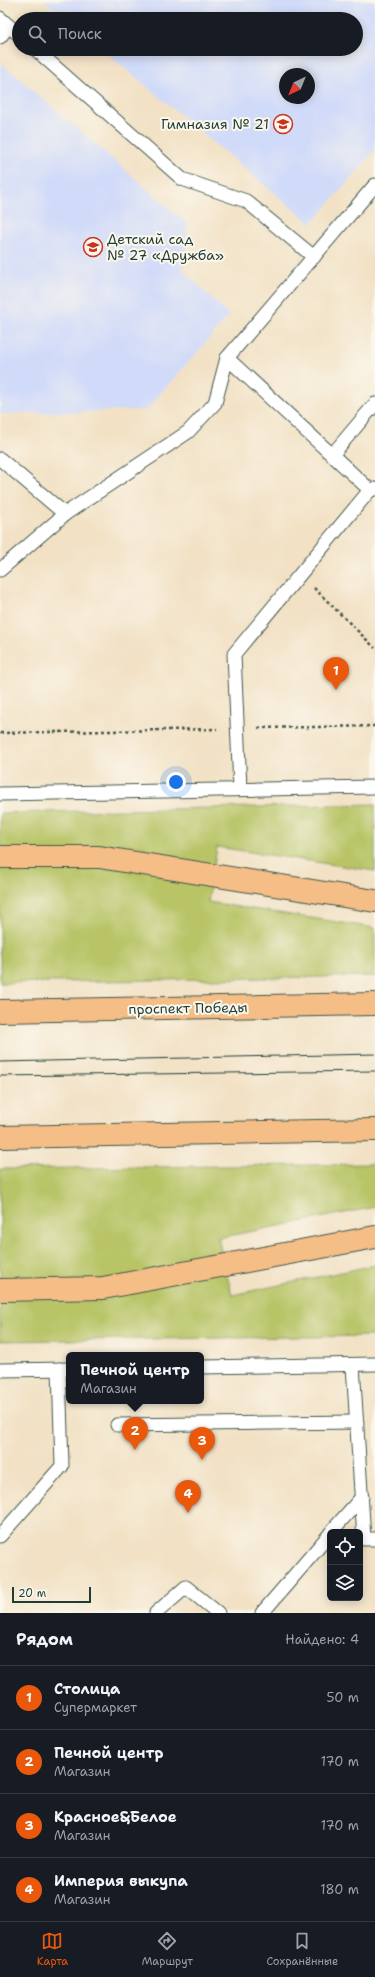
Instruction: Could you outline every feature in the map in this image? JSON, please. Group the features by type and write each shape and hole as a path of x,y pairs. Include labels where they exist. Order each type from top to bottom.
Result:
{"main road":[{"path":"0,857 99,857 214,874 375,901"},
{"name":"проспект Победы","path":"0,1011 375,1004"},
{"path":"0,1137 375,1130"},
{"path":"0,1290 103,1288 227,1266 375,1237"}],"lane":[{"path":"0,37 4,22 12,29"},
{"path":"43,56 182,179 246,201 314,257"},
{"path":"0,570 65,514 188,432 215,403 227,358 375,185"},
{"path":"227,358 332,455 373,490 300,574 234,654 240,788"},
{"path":"332,455 375,404"},
{"path":"0,459 65,514"},
{"path":"0,794 240,788 375,787"},
{"path":"353,1364 364,1539 375,1539"},
{"path":"204,1367 375,1364"},
{"path":"0,1370 64,1369 62,1466 0,1536"},
{"path":"117,1425 357,1422"},
{"path":"334,1529 362,1497"},
{"path":"262,1613 327,1538"},
{"path":"156,1613 186,1587 218,1613"}],"path":[{"path":"300,574 375,648"},
{"path":"0,733 375,726"}],"shaded area":[{"name":"Гимназия № 21","path":"44,0 375,0 375,150 311,224 110,56 363,56 363,12 58,12"},
{"name":"Детский сад № 27 «Дружба»","path":"0,62 188,224 183,270 229,316 146,410 0,414"}],"green space":[{"path":"375,804 375,871 217,847 208,902 375,928 375,976 0,983 0,813"},
{"path":"375,1164 375,1207 218,1238 232,1295 375,1265 375,1336 0,1341 0,1169"}],"tram line":[{"path":"0,1062 375,1054"},
{"path":"0,1076 375,1071"}],"place":[{"name":"Гимназия № 21","path":"283,124"},
{"name":"Детский сад № 27 «Дружба»","path":"93,247"},
{"name":"Столица","path":"336,690"},
{"name":"Печной центр","path":"135,1450"},
{"name":"Красное&Белое","path":"202,1460"},
{"name":"Империя выкупа","path":"188,1513"}]}
